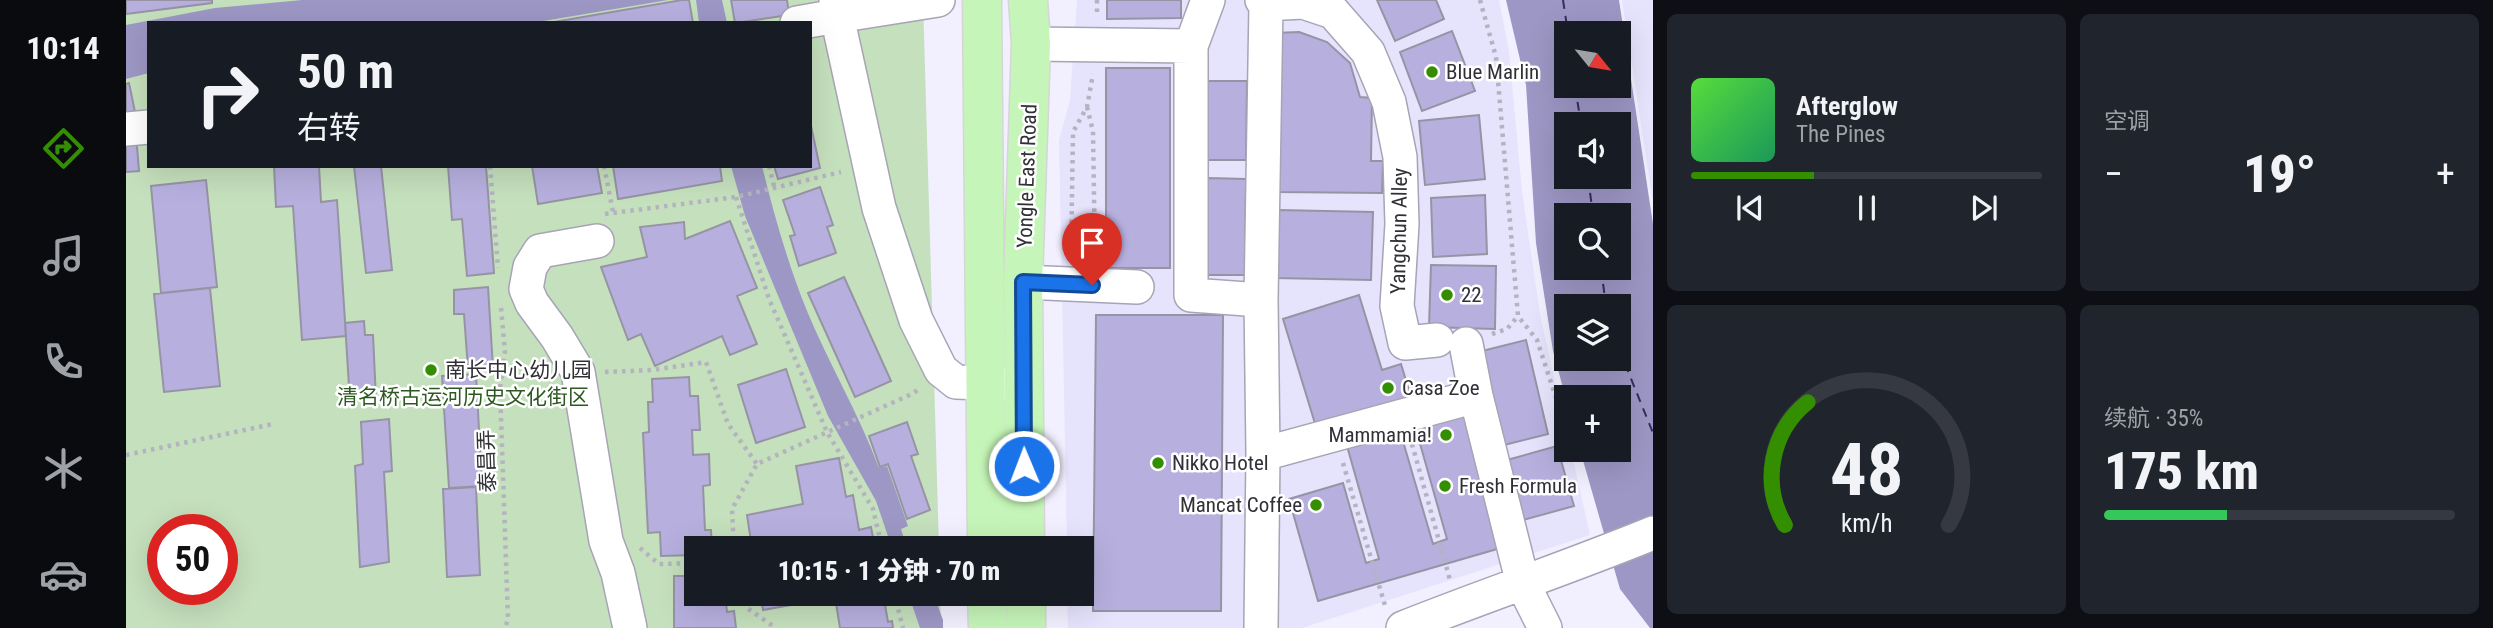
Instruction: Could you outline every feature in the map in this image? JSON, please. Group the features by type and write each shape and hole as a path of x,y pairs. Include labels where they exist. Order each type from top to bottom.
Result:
{"main road":[{"name":"Yongle East Road","path":"982,12 987,536"},
{"name":"Yongle East Road","path":"1025,536 1022,384 1029,20"},
{"path":"987,606 988,628"},
{"path":"1026,606 1026,628"}],"street":[{"path":"802,21 836,8 938,0"},
{"path":"1208,0 1191,46 1191,295 1261,300"},
{"path":"1261,628 1264,2"},
{"name":"Yangchun Alley","path":"1264,2 1303,2 1333,12 1368,52 1390,102 1401,157 1402,224 1397,306 1405,343 1452,342 1476,396 1523,584 1545,628"},
{"path":"836,8 879,208 916,320 941,370 957,382 1022,384"},
{"path":"1029,20 1098,45 1191,46"},
{"path":"126,130 147,127"},
{"path":"598,228 540,251 530,267 526,289 532,303 578,372 606,541 618,573 630,628"},
{"path":"1023,282 1083,278 1137,287"},
{"path":"1263,454 1476,396"},
{"path":"1395,622 1458,606 1523,584 1653,533"}],"path":[{"path":"1480,0 1496,57 1518,316 1537,340 1554,392"},
{"path":"1083,278 1073,132 1087,107 1098,45"},
{"path":"1083,278 1093,131 1087,107"},
{"path":"598,228 613,212 736,197 869,166"},
{"path":"490,168 498,272"},
{"path":"604,168 613,212"},
{"path":"770,168 774,186"},
{"path":"736,197 769,299 827,432 873,509 879,536"},
{"name":"泰昌弄","path":"500,299 505,352 500,388 509,620 505,628"},
{"path":"578,372 652,370 706,362 728,424 757,464"},
{"path":"733,536 732,509 757,464 914,393 941,370"},
{"path":"1404,416 1458,606"},
{"path":"126,455 273,424"},
{"path":"1335,435 1395,622"},
{"path":"606,541 635,543 659,564 684,563"},
{"path":"746,606 776,628"},
{"path":"897,606 903,628"}],"shaded area":[{"path":"302,0 668,0 544,21 147,21 147,74 126,79 126,25 215,8"},
{"path":"696,0 722,0 727,21 699,21"},
{"path":"1077,0 1499,0 1509,51 1522,191 1540,314 1556,385 1554,462 1574,462 1590,535 1302,628 1068,628 1067,606 1094,606 1094,536 1067,536 1059,140 1070,100"},
{"path":"1506,0 1619,0 1622,21 1554,21 1554,98 1631,98 1631,79 1653,224 1653,628 1650,628 1620,589 1583,462 1631,462 1631,385 1562,385 1558,371 1631,371 1631,294 1554,294 1554,355 1536,243 1526,85"},
{"path":"1622,0 1653,0 1653,203 1631,59 1631,21 1625,21"},
{"path":"732,168 763,168 782,239 807,311 879,468 887,466 908,526 901,529 903,536 888,536 876,501 828,416 745,216"},
{"path":"912,606 938,606 943,628 920,628"}],"green space":[{"name":"清名桥古运河历史文化街区","path":"126,0 923,0 939,536 684,536 684,606 940,606 941,628 126,628"}],"building":[{"path":"126,0 212,0 212,3 126,14"},
{"path":"689,0 693,21 560,21"},
{"path":"731,0 787,0 789,15 735,21"},
{"path":"1107,0 1181,0 1181,18 1107,19"},
{"path":"1377,0 1436,0 1444,19 1395,41"},
{"path":"1452,31 1475,91 1422,111 1400,52"},
{"path":"1299,32 1327,42 1350,63 1360,97 1372,98 1371,161 1383,161 1382,193 1276,192 1275,33"},
{"path":"1106,68 1170,68 1170,268 1106,268"},
{"path":"1201,81 1247,81 1246,160 1200,160"},
{"path":"129,83 135,112 126,114 126,84"},
{"path":"1479,115 1485,179 1425,185 1419,121"},
{"path":"812,130 820,168 778,179 775,168 812,168"},
{"path":"136,134 139,171 126,172 126,136"},
{"path":"274,168 319,168 321,202 337,200 346,336 302,340 293,206 276,207"},
{"path":"354,168 381,168 392,270 366,273"},
{"path":"448,168 486,168 494,273 467,276 462,219 452,220"},
{"path":"532,168 597,168 602,193 538,204"},
{"path":"613,168 720,168 722,181 618,199"},
{"path":"1207,178 1246,179 1245,275 1206,275"},
{"path":"206,180 217,287 161,293 151,186"},
{"path":"820,187 833,225 827,227 836,253 799,266 790,236 795,235 783,200"},
{"path":"1485,195 1487,254 1433,257 1431,198"},
{"path":"1278,210 1373,212 1371,280 1276,278"},
{"path":"730,221 757,288 737,296 757,344 730,355 722,336 655,366 641,334 628,340 601,267 647,257 640,227 684,222 685,239"},
{"path":"1431,265 1496,266 1495,329 1429,327"},
{"path":"844,277 891,381 855,397 808,293"},
{"path":"488,287 493,368 468,369 464,314 454,314 454,290"},
{"path":"210,288 220,386 164,392 154,294"},
{"path":"1359,295 1382,370 1401,364 1412,400 1317,430 1283,319"},
{"name":"Nikko Hotel","path":"1096,315 1223,315 1221,611 1093,611"},
{"path":"364,321 365,335 373,335 376,399 350,402 345,323"},
{"path":"1526,340 1548,434 1504,445 1482,351"},
{"path":"786,369 805,427 756,443 738,385"},
{"path":"476,374 482,486 449,488 442,376"},
{"path":"689,377 690,396 698,396 700,430 692,430 693,455 709,454 710,485 703,486 705,530 711,530 711,536 684,536 684,555 661,556 660,532 648,533 643,433 649,432 648,402 653,402 652,379"},
{"path":"1466,412 1504,547 1318,601 1289,499 1343,483 1366,563 1379,559 1347,446 1400,431 1433,544 1447,539 1415,426"},
{"path":"389,419 392,471 384,472 389,562 360,567 355,466 363,464 361,422"},
{"path":"907,422 918,454 911,456 930,510 907,519 888,464 880,467 869,436"},
{"path":"1554,447 1554,462 1562,462 1574,506 1523,520 1507,460"},
{"path":"839,458 846,497 853,495 859,530 871,527 873,536 750,536 747,515 803,504 796,466"},
{"path":"476,487 480,575 447,577 443,489"},
{"path":"674,576 684,576 684,606 726,606 727,612 734,611 736,628 674,628"},
{"path":"762,606 785,606 763,610"},
{"path":"836,606 885,606 888,622 892,621 893,628 840,628"}],"ferry route":[{"path":"1563,0 1566,21"},
{"path":"1577,98 1579,112"},
{"path":"1590,189 1591,203"},
{"path":"1603,280 1604,294"},
{"path":"1628,371 1653,433"}],"place":[{"name":"Blue Marlin","path":"1432,72"},
{"name":"22","path":"1447,295"},
{"name":"南长中心幼儿园","path":"431,370"},
{"name":"Casa Zoe","path":"1388,388"},
{"name":"Mammamia!","path":"1446,435"},
{"name":"Nikko Hotel","path":"1158,463"},
{"name":"Fresh Formula","path":"1445,486"},
{"name":"Mancat Coffee","path":"1316,505"}],"route":[{"path":"1024,466 1023,282 1092,285"}]}
